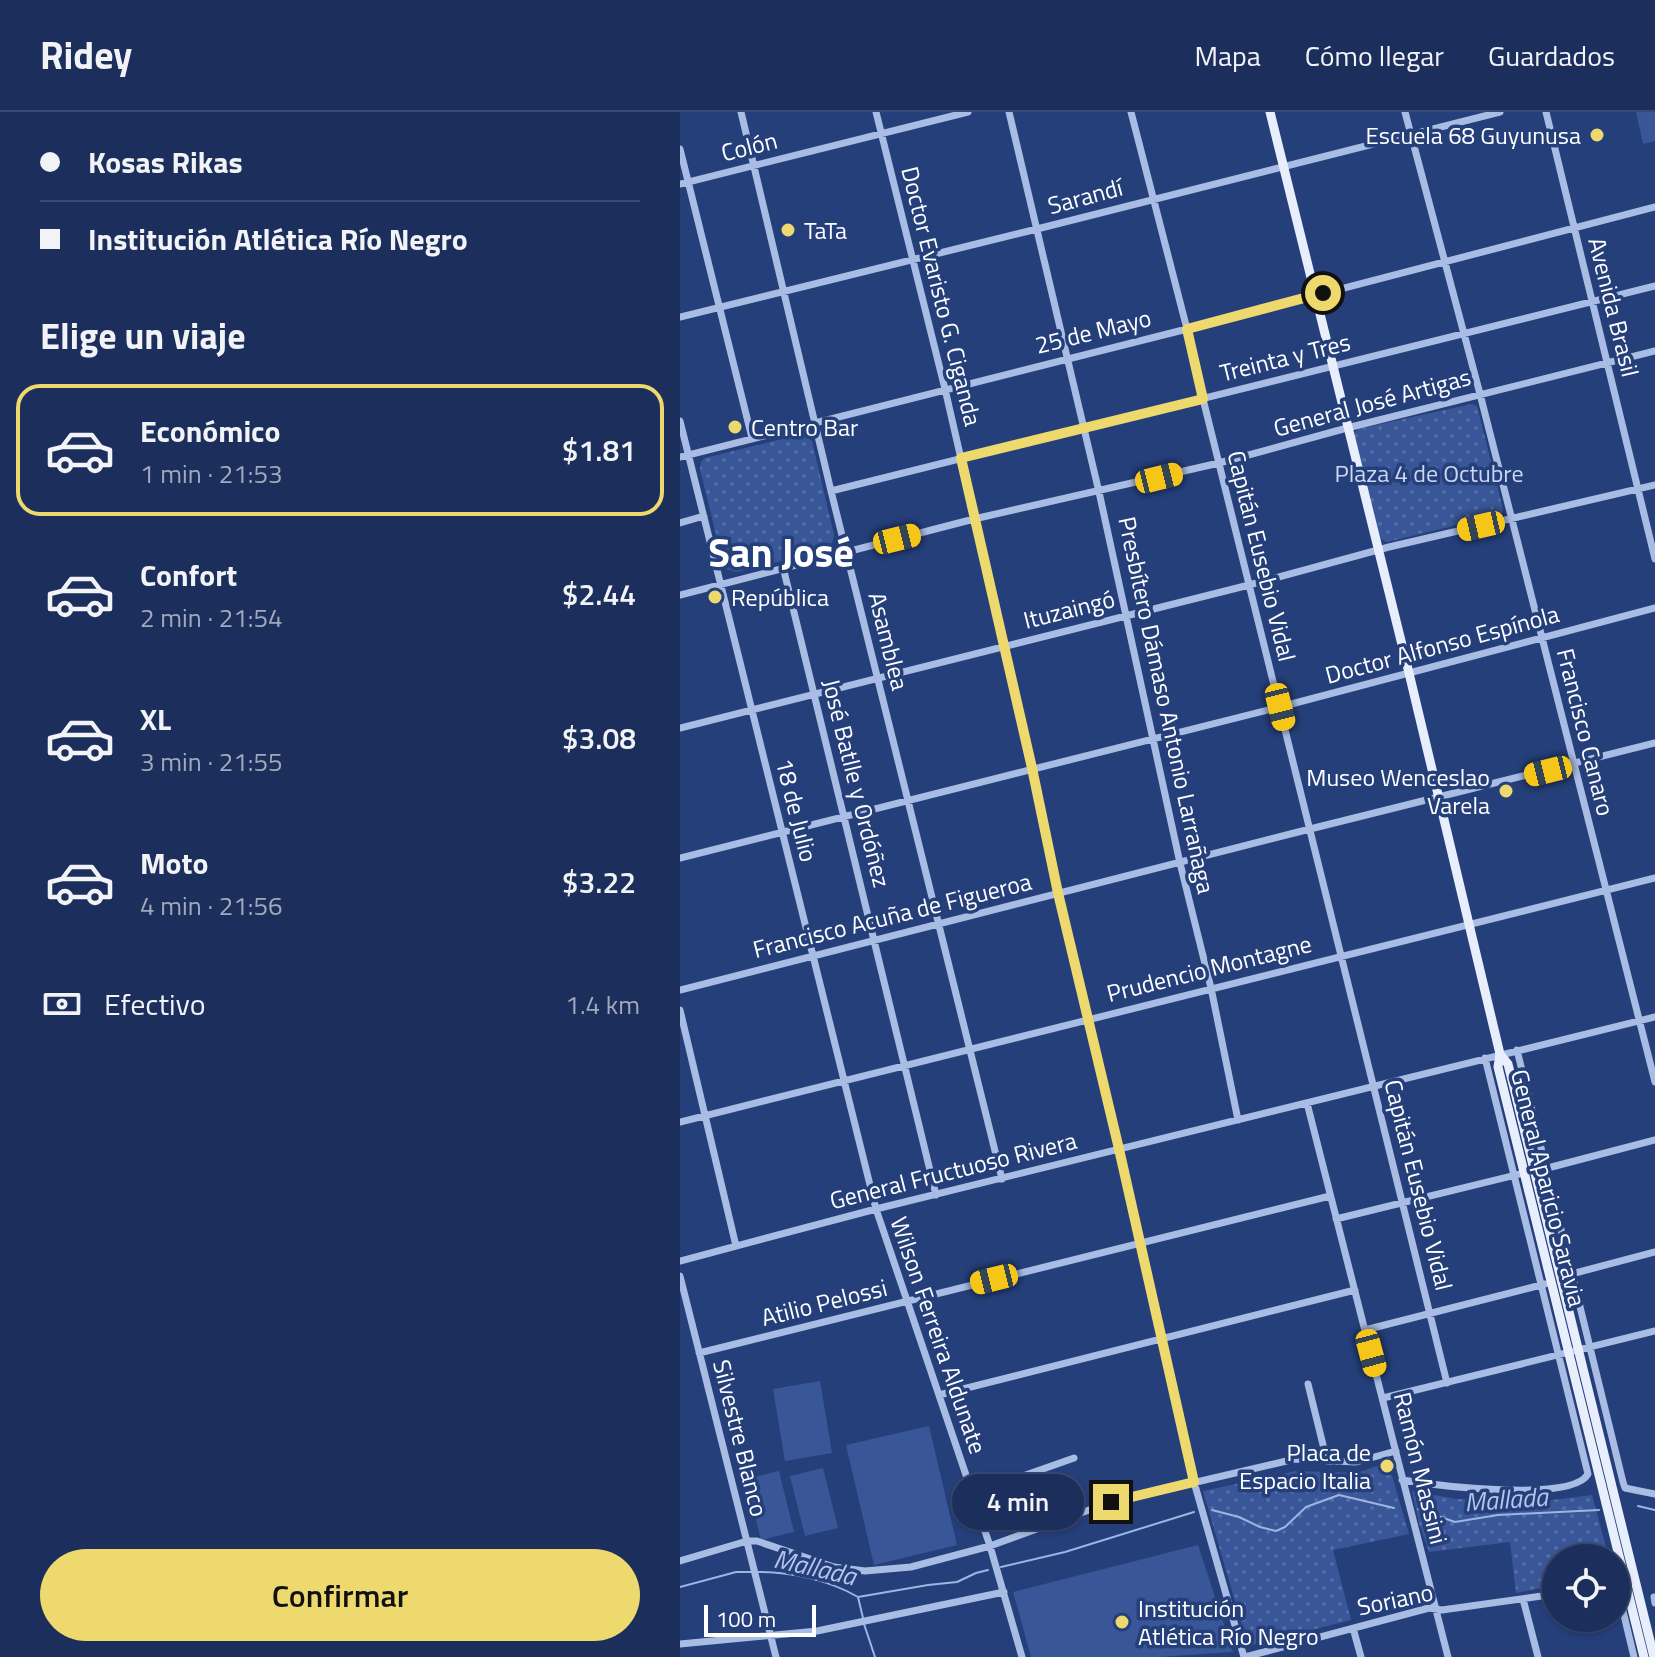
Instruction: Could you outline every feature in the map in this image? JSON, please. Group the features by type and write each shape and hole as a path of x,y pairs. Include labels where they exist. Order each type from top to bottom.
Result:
{"main road":[{"name":"General Aparicio Saravia","path":"1270,112 1500,1054 1508,1064 1524,1173 1613,1544"},
{"name":"General Aparicio Saravia","path":"1630,1601 1654,1657"},
{"name":"General Aparicio Saravia","path":"1630,1609 1644,1657"}],"street":[{"name":"Asamblea","path":"741,112 831,491 1002,1179"},
{"name":"Doctor Evaristo G. Ciganda","path":"876,112 945,389 1194,1482 1245,1657"},
{"name":"Colón","path":"684,183 968,112"},
{"name":"Presbítero Dámaso Antonio Larrañaga","path":"1009,112 1099,492 1238,1120"},
{"name":"Capitán Eusebio Vidal","path":"1131,112 1447,1383"},
{"name":"Francisco Canaro","path":"1405,112 1655,1082"},
{"name":"Sarandí","path":"680,317 1500,112"},
{"name":"Avenida Brasil","path":"1546,112 1655,559"},
{"path":"680,149 684,183 721,307 752,438"},
{"name":"25 de Mayo","path":"684,456 1655,207"},
{"name":"Treinta y Tres","path":"831,491 1655,286"},
{"name":"General José Artigas","path":"680,595 974,519 1219,463 1655,351"},
{"name":"18 de Julio","path":"680,421 684,456 704,516 876,1209"},
{"name":"Ituzaingó","path":"680,728 1378,550 1655,485"},
{"path":"680,523 704,516"},
{"name":"José Batlle y Ordóñez","path":"783,567 936,1195"},
{"name":"Doctor Alfonso Espínola","path":"680,858 1280,707 1655,608"},
{"name":"Francisco Acuña de Figueroa","path":"680,990 1655,743"},
{"name":"Prudencio Montagne","path":"680,1122 1655,878"},
{"path":"680,1010 736,1246"},
{"name":"General Fructuoso Rivera","path":"680,1261 876,1209 1655,1017"},
{"name":"General Aparicio Saravia","path":"1517,1050 1623,1482 1625,1488 1631,1491 1655,1494"},
{"name":"General Aparicio Saravia","path":"1402,1480 1469,1488 1545,1489 1581,1482 1588,1474 1568,1351 1551,1282 1524,1173 1485,1058"},
{"name":"Ramón Massini","path":"1307,1103 1448,1657"},
{"path":"1336,1219 1655,1140"},
{"name":"Atilio Pelossi","path":"699,1353 1330,1196"},
{"name":"Wilson Ferreira Aldunate","path":"876,1209 990,1546 1022,1657"},
{"path":"1365,1330 1655,1252"},
{"name":"Silvestre Blanco","path":"680,1276 776,1657"},
{"path":"939,1395 1355,1290"},
{"path":"1383,1398 1655,1331"},
{"path":"1308,1384 1327,1461"},
{"path":"680,1561 747,1541 757,1541 834,1567 865,1571 911,1567 990,1546 1111,1502 1194,1482 1295,1459 1356,1462 1396,1451"},
{"path":"972,1494 1074,1458"},
{"path":"680,1644 817,1631 1004,1592"},
{"name":"Soriano","path":"1245,1657 1429,1608 1442,1610 1542,1596"},
{"path":"1523,1599 1538,1657"},
{"path":"1353,1628 1361,1657"},
{"name":"General Aparicio Saravia","path":"1630,1631 1634,1657"}],"green space":[{"path":"1636,112 1655,112 1655,141 1643,144"},
{"name":"Plaza 4 de Octubre","path":"1472,404 1477,406 1502,514 1387,542 1379,538 1354,433 1358,429"},
{"path":"799,435 807,436 812,441 834,535 832,544 826,550 736,572 726,569 700,469 701,462 705,458"},
{"path":"820,1381 832,1453 785,1461 773,1389"},
{"path":"929,1426 957,1545 874,1565 846,1445"},
{"path":"1388,1462 1409,1534 1333,1550 1351,1620 1248,1646 1203,1491 1296,1471 1357,1473"},
{"path":"823,1468 838,1528 805,1536 790,1476"},
{"path":"779,1471 794,1532 761,1540 746,1479"},
{"path":"1412,1491 1456,1499 1552,1500 1592,1495 1605,1544 1542,1544 1542,1588 1516,1593 1510,1542 1429,1552"},
{"name":"Institución Atlética Río Negro","path":"1198,1545 1233,1652 1159,1657 1031,1657 1013,1592"}],"waterway":[{"name":"Mallada","path":"1212,1510 1276,1531 1285,1527 1306,1507 1339,1495 1394,1508"},
{"name":"Mallada","path":"1638,1506 1655,1510"},
{"name":"Mallada","path":"1418,1509 1455,1522 1498,1515 1599,1510"},
{"name":"Mallada","path":"1001,1567 1065,1552 1194,1512"},
{"name":"Mallada","path":"758,1572 810,1578 858,1597 957,1582 988,1570"},
{"name":"Mallada","path":"680,1587 736,1572 752,1572"},
{"path":"858,1597 863,1618"},
{"path":"864,1624 875,1657"}],"place":[{"name":"Escuela 68 Guyunusa","path":"1597,135"},
{"name":"TaTa","path":"788,230"},
{"name":"Centro Bar","path":"735,427"},
{"name":"República","path":"715,597"},
{"name":"Museo Wenceslao Varela","path":"1506,791"},
{"name":"Placa de Espacio Italia","path":"1387,1466"},
{"name":"Institución Atlética Río Negro","path":"1122,1622"}],"district":[{"name":"San José","path":"781,552"}],"route":[{"path":"1111,1502 1194,1482 961,458 1203,399 1187,329 1323,293"}]}
